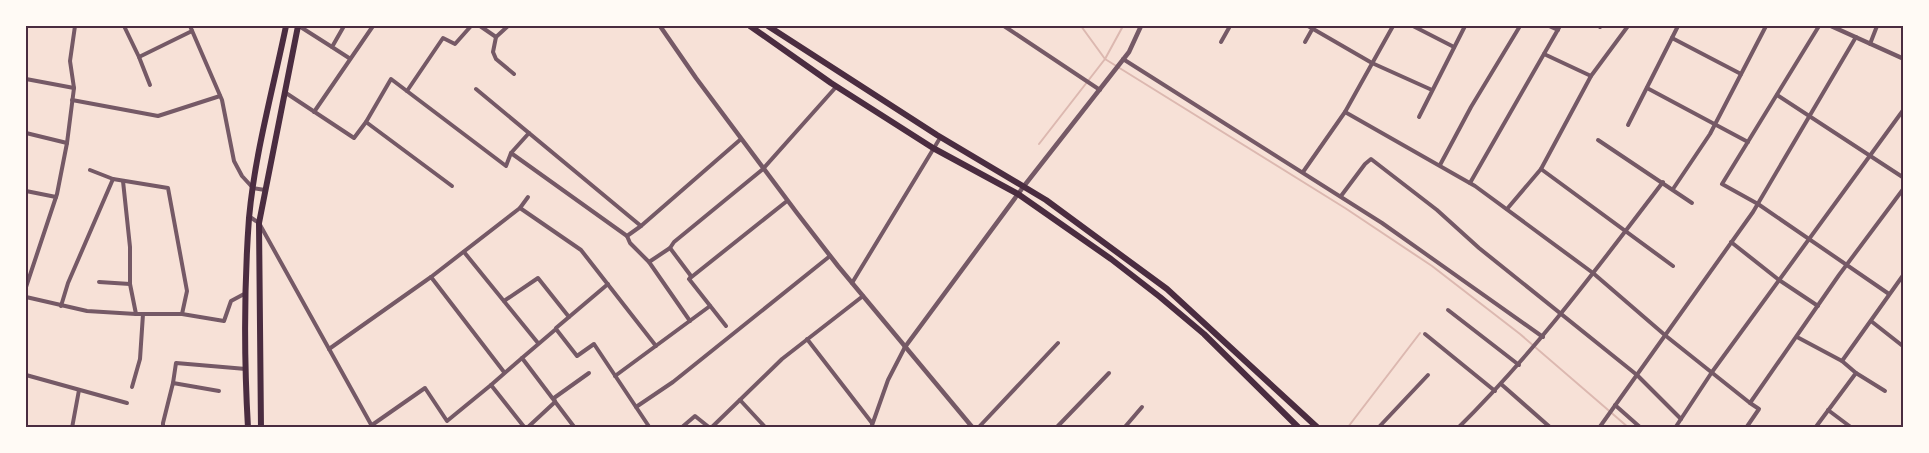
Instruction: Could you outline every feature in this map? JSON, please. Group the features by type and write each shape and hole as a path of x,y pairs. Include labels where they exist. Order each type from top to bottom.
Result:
{"main road":[{"path":"248,428 246,293 250,217 286,26"},
{"path":"261,428 259,222 298,26"},
{"path":"750,26 837,87 933,148 1018,194 1111,259 1204,334 1299,428"},
{"path":"768,26 940,137 1046,200 1167,289 1309,425 1318,428"},
{"path":"777,45 783,36"},
{"path":"1039,209 1046,200"},
{"path":"1160,297 1167,289"},
{"path":"246,359 261,358"}],"street":[{"path":"26,287 56,197 67,143 74,88 70,62 75,26"},
{"path":"124,26 150,85"},
{"path":"190,26 220,96 234,161 242,176 254,188 265,190"},
{"path":"298,26 349,58"},
{"path":"332,47 345,26"},
{"path":"314,112 373,26"},
{"path":"407,91 443,38 455,44 471,26"},
{"path":"480,26 496,37"},
{"path":"508,26 496,37 493,52 496,59 514,74"},
{"path":"660,26 787,201 973,428"},
{"path":"1004,26 1100,90"},
{"path":"872,425 888,380 905,347 1024,186 1115,70 1141,26"},
{"path":"1221,42 1230,26"},
{"path":"1305,42 1312,26 1372,63 1432,90"},
{"path":"1303,172 1345,112 1393,26"},
{"path":"1413,26 1454,47"},
{"path":"1419,117 1465,26"},
{"path":"1440,165 1471,107 1520,26"},
{"path":"1470,183 1559,28 1548,26"},
{"path":"1507,209 1541,169 1591,76 1628,26"},
{"path":"1628,125 1678,26"},
{"path":"1673,189 1715,125 1766,26"},
{"path":"1819,26 1722,184 1758,204 1889,294"},
{"path":"1831,26 1840,27 1869,44 1904,59"},
{"path":"1869,44 1877,26"},
{"path":"139,57 192,31"},
{"path":"1599,428 1758,204 1857,37"},
{"path":"1672,38 1741,74"},
{"path":"1544,54 1591,76"},
{"path":"1123,58 1382,223 1543,337"},
{"path":"26,79 74,88"},
{"path":"286,93 354,138 391,79 506,166 511,153 529,133"},
{"path":"649,262 670,248 674,242 764,169 837,87"},
{"path":"1647,88 1748,142"},
{"path":"476,89 641,226"},
{"path":"1777,95 1904,178"},
{"path":"72,100 158,116 220,96"},
{"path":"1675,428 1712,372 1904,109"},
{"path":"1345,112 1470,183 1593,273 1666,336 1759,409 1746,428"},
{"path":"366,122 452,186"},
{"path":"26,133 67,143"},
{"path":"852,283 940,137"},
{"path":"627,236 741,139"},
{"path":"1598,140 1692,203"},
{"path":"511,153 627,236 630,243 649,262 690,321"},
{"path":"1341,196 1371,159 1437,210 1479,248 1636,375 1682,419"},
{"path":"1541,169 1673,266"},
{"path":"90,170 113,179 168,188 187,291 182,314"},
{"path":"61,306 68,283 113,179"},
{"path":"123,180 130,247 130,284 136,314"},
{"path":"1458,428 1496,391 1539,342 1663,182"},
{"path":"1750,403 1847,264 1904,188"},
{"path":"26,191 56,197"},
{"path":"329,349 464,252 520,208 528,196"},
{"path":"689,279 787,201"},
{"path":"520,208 581,250 656,346"},
{"path":"250,217 259,222 372,426 425,388 447,421 608,284"},
{"path":"1731,242 1779,280 1818,306"},
{"path":"670,248 691,276 689,279 726,326"},
{"path":"464,252 538,344"},
{"path":"636,407 673,382 830,256"},
{"path":"1842,362 1904,274"},
{"path":"431,277 504,372"},
{"path":"504,301 537,278 568,317"},
{"path":"99,282 130,284"},
{"path":"1897,284 1904,288"},
{"path":"26,297 87,311 182,314 224,321 231,301 246,293"},
{"path":"681,428 695,416 711,428 782,359 863,296"},
{"path":"615,376 710,306"},
{"path":"1448,310 1519,364"},
{"path":"132,387 140,359 143,314"},
{"path":"1871,321 1904,347"},
{"path":"556,329 577,356 594,344 650,428"},
{"path":"1425,334 1496,391"},
{"path":"1797,337 1842,362 1885,391"},
{"path":"807,339 872,425"},
{"path":"978,428 1058,343"},
{"path":"522,358 575,428"},
{"path":"164,428 163,423 174,383 176,363 246,369"},
{"path":"491,385 526,428 555,402 554,398 589,373"},
{"path":"1056,428 1109,373"},
{"path":"1815,428 1856,373"},
{"path":"26,375 127,403"},
{"path":"1378,428 1428,375"},
{"path":"174,383 219,391"},
{"path":"1501,384 1551,428"},
{"path":"72,428 79,390"},
{"path":"740,400 766,428"},
{"path":"1615,405 1641,428"},
{"path":"1124,428 1142,407"},
{"path":"1828,410 1852,428"}],"waterway":[{"path":"1081,26 1105,59 1345,208 1432,266 1520,334 1629,428"},
{"path":"1039,144 1105,59 1123,26"},
{"path":"1348,427 1420,333"}]}
